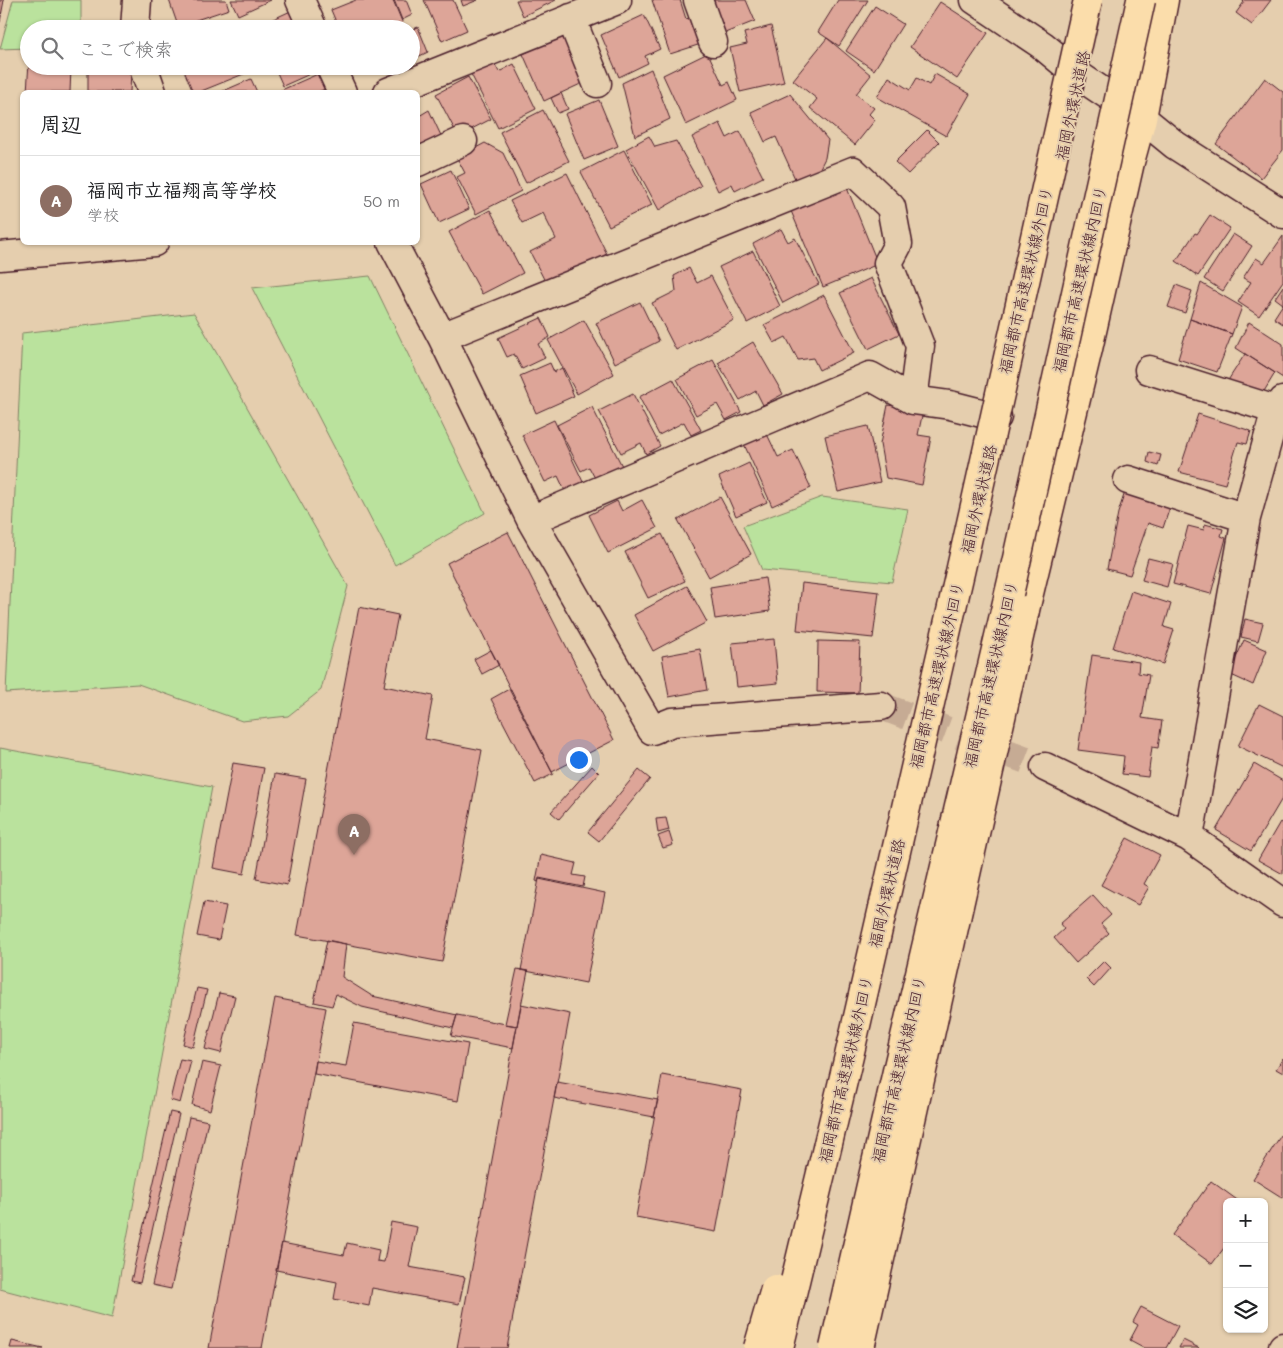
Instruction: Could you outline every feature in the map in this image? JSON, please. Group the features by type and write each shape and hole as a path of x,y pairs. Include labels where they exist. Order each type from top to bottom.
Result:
{"highway":[{"name":"福岡都市高速環状線外回り","path":"779,1348 849,1056 1088,0"},
{"name":"福岡外環状道路","path":"779,1348 997,417 1067,130 1096,0"},
{"name":"福岡都市高速環状線内回り","path":"834,1348 1016,562 1141,0"},
{"path":"860,1348 1025,610 1142,118 1164,0"},
{"path":"758,1348 795,1218 849,1056"}],"street":[{"path":"136,20 137,0"},
{"path":"300,0 309,20"},
{"path":"393,90 617,0"},
{"path":"698,0 713,42"},
{"path":"975,0 1042,45 1078,75 1142,118 1175,145 1283,214"},
{"path":"571,18 597,83"},
{"path":"146,75 151,90"},
{"path":"334,75 341,90"},
{"path":"420,161 463,140"},
{"path":"442,337 853,171 891,207 898,244 888,263 920,346 913,400"},
{"path":"0,256 121,245"},
{"path":"394,245 442,337 531,520 652,730 672,722 881,706"},
{"path":"1149,370 1280,406 1246,518 1188,837"},
{"path":"531,520 870,376 913,400 950,405 997,417"},
{"path":"1128,480 1246,518"},
{"path":"1045,767 1188,837 1283,903"}],"green space":[{"path":"13,0 81,0 81,20 20,20 20,48 0,49"},
{"path":"370,276 485,513 395,565 252,288"},
{"path":"194,313 348,586 321,690 288,716 242,721 138,684 6,693 22,333"},
{"path":"822,497 908,509 892,582 762,570 743,526"},
{"path":"0,748 212,787 112,1318 0,1289"}],"building":[{"path":"0,0 4,0 0,22"},
{"path":"169,0 226,0 229,9 196,20 176,20"},
{"path":"231,0 271,0 238,15"},
{"path":"356,0 393,0 401,20 335,20 331,10"},
{"path":"394,0 406,0 412,15 402,20"},
{"path":"424,0 453,0 467,30 442,41"},
{"path":"461,0 478,0 463,6"},
{"path":"516,0 556,0 523,16"},
{"path":"652,0 680,0 686,19 695,16 704,43 670,54"},
{"path":"711,0 746,0 755,21 725,33"},
{"path":"838,0 868,0 839,46 818,32"},
{"path":"1242,0 1271,0 1252,25 1236,13 1244,2"},
{"path":"940,2 988,33 957,79 910,47"},
{"path":"875,6 903,24 874,70 846,51"},
{"path":"295,9 299,20 271,20"},
{"path":"644,15 660,49 645,56 648,63 619,77 601,35"},
{"path":"771,26 784,82 740,92 730,48 747,44 744,33"},
{"path":"420,32 428,52 420,56"},
{"path":"567,34 587,81 544,101 523,54"},
{"path":"827,38 871,75 856,94 874,108 869,114 875,120 855,145 810,108 817,99 793,80"},
{"path":"708,53 723,85 729,82 737,100 686,125 663,75"},
{"path":"493,61 499,72 514,64 536,109 498,128 470,72"},
{"path":"651,69 670,119 635,136 622,83"},
{"path":"935,74 970,94 946,136 877,97 889,77 910,90 917,78 929,85"},
{"path":"28,75 71,75 70,90 27,90"},
{"path":"88,75 131,75 130,90 88,90"},
{"path":"186,75 241,75 204,90 192,90"},
{"path":"278,75 308,75 283,86"},
{"path":"315,75 321,75 327,88 322,90 282,90"},
{"path":"468,77 491,119 458,136 436,94"},
{"path":"1265,78 1283,92 1283,150 1261,178 1216,144"},
{"path":"251,79 256,90 226,90"},
{"path":"561,93 568,109 558,113 551,98"},
{"path":"790,94 828,140 825,158 818,172 797,183 776,137 765,142 751,112"},
{"path":"599,100 618,146 584,160 565,114"},
{"path":"429,110 444,142 420,154 420,115"},
{"path":"543,110 569,161 526,183 500,132"},
{"path":"720,123 727,138 740,131 763,177 735,191 732,184 718,191 692,137"},
{"path":"927,130 939,142 908,174 895,162"},
{"path":"649,136 655,147 676,141 701,186 659,210 626,149"},
{"path":"485,143 503,153 521,191 476,214 457,177 465,173 457,158"},
{"path":"624,150 652,205 609,226 581,172"},
{"path":"451,170 469,209 439,223 421,184"},
{"path":"567,173 607,254 547,285 530,252 556,239 543,213 522,223 510,201"},
{"path":"847,188 878,264 823,287 791,211"},
{"path":"490,210 523,273 482,294 449,232"},
{"path":"1210,215 1230,228 1198,276 1176,261"},
{"path":"781,229 788,242 795,238 819,284 783,303 753,244"},
{"path":"1233,234 1252,246 1223,291 1204,279"},
{"path":"1283,236 1283,281 1259,316 1238,302 1251,282 1243,278 1256,258 1264,263"},
{"path":"753,251 780,306 747,323 719,267"},
{"path":"689,268 697,283 711,276 734,320 676,350 652,303 676,291 674,276"},
{"path":"871,278 899,334 868,349 840,293"},
{"path":"1201,283 1242,307 1232,334 1190,319"},
{"path":"1176,285 1192,291 1185,313 1168,307"},
{"path":"1283,286 1283,304 1275,298"},
{"path":"824,295 854,353 819,370 813,358 798,360 786,337 774,343 764,325"},
{"path":"640,302 659,341 615,363 596,323"},
{"path":"1283,304 1283,324 1274,318"},
{"path":"541,318 550,337 538,344 545,358 522,369 514,354 507,357 498,338"},
{"path":"1190,319 1232,334 1217,372 1178,359"},
{"path":"584,320 614,374 577,394 548,340"},
{"path":"1249,322 1283,344 1283,378 1236,348"},
{"path":"753,342 783,394 763,405 756,391 740,400 718,363"},
{"path":"1245,354 1275,373 1263,393 1227,382"},
{"path":"713,360 741,412 726,420 717,404 696,415 677,379"},
{"path":"550,363 554,372 562,368 574,396 536,413 520,376"},
{"path":"673,379 701,430 691,435 684,422 659,435 639,397"},
{"path":"633,394 660,446 646,454 641,443 621,453 599,411"},
{"path":"888,405 923,411 918,435 931,437 922,485 886,478 880,444"},
{"path":"592,407 622,466 596,480 589,467 581,471 557,425"},
{"path":"1198,414 1251,431 1247,444 1238,442 1225,484 1179,472"},
{"path":"554,420 584,484 566,493 558,476 545,482 522,435"},
{"path":"868,426 880,482 838,492 825,436"},
{"path":"766,432 778,457 793,450 811,488 772,506 743,442"},
{"path":"1149,452 1161,455 1158,466 1147,462"},
{"path":"749,463 767,502 736,516 719,477"},
{"path":"1126,489 1171,504 1163,528 1148,523 1130,575 1107,569 1118,513"},
{"path":"720,497 751,554 709,577 678,520"},
{"path":"642,500 657,528 608,553 589,515 617,501 622,511"},
{"path":"1205,524 1223,529 1221,536 1226,538 1211,594 1173,584 1188,526 1204,530"},
{"path":"508,532 614,740 552,772 447,563"},
{"path":"662,534 685,581 648,598 625,552"},
{"path":"1148,558 1173,564 1167,587 1142,580"},
{"path":"765,578 770,611 715,619 710,587"},
{"path":"802,583 879,592 873,638 797,630"},
{"path":"687,586 707,622 653,651 634,615"},
{"path":"1131,591 1171,604 1164,627 1174,630 1163,664 1113,648"},
{"path":"359,607 398,615 384,686 433,696 425,739 482,750 442,962 297,935"},
{"path":"1245,619 1263,623 1258,641 1241,637"},
{"path":"774,639 778,683 737,687 732,643"},
{"path":"1244,640 1267,650 1253,685 1229,674"},
{"path":"818,641 860,642 858,693 817,692"},
{"path":"700,649 707,690 669,697 662,656"},
{"path":"491,650 499,665 482,674 474,659"},
{"path":"1092,655 1139,662 1138,673 1149,675 1142,718 1162,721 1158,748 1152,747 1148,777 1122,774 1124,756 1078,750"},
{"path":"509,689 553,774 535,783 491,699"},
{"path":"1259,704 1283,716 1283,768 1238,746"},
{"path":"233,763 264,768 244,874 213,868"},
{"path":"1254,764 1283,781 1283,797 1251,851 1216,830"},
{"path":"592,766 599,773 559,819 551,812"},
{"path":"639,770 650,779 599,841 588,832"},
{"path":"275,774 306,779 287,885 256,879"},
{"path":"666,818 669,830 658,833 656,819"},
{"path":"1280,822 1283,824 1283,874 1258,860"},
{"path":"669,832 673,845 663,848 658,836"},
{"path":"1127,838 1160,855 1144,884 1149,887 1138,905 1101,885"},
{"path":"541,855 576,863 573,875 585,877 583,887 539,878 538,882 536,881"},
{"path":"539,879 605,893 586,983 521,970"},
{"path":"1093,895 1111,915 1101,924 1109,933 1076,963 1054,938 1064,929 1060,924"},
{"path":"204,902 226,906 219,940 197,936"},
{"path":"327,940 346,944 342,977 372,996 457,1015 453,1028 362,1007 336,994 332,1006 314,1002"},
{"path":"1104,961 1111,968 1094,987 1086,979"},
{"path":"517,969 528,971 517,1026 505,1024"},
{"path":"197,988 207,990 193,1047 183,1044"},
{"path":"219,993 235,996 221,1053 205,1049"},
{"path":"275,998 326,1008 262,1348 209,1348"},
{"path":"521,1004 570,1014 507,1348 457,1348"},
{"path":"457,1015 517,1026 513,1048 451,1036"},
{"path":"354,1023 468,1044 458,1101 314,1074 316,1061 346,1066"},
{"path":"1283,1058 1283,1073 1276,1069"},
{"path":"180,1059 191,1061 180,1103 170,1100"},
{"path":"202,1062 221,1066 210,1110 192,1105"},
{"path":"662,1075 742,1090 716,1232 636,1217"},
{"path":"557,1082 658,1100 654,1117 554,1098"},
{"path":"170,1112 179,1114 140,1283 131,1281"},
{"path":"189,1117 208,1121 171,1289 152,1285"},
{"path":"1283,1132 1283,1198 1253,1179"},
{"path":"1211,1181 1234,1198 1223,1198 1223,1249 1212,1264 1172,1235"},
{"path":"391,1222 417,1227 409,1267 465,1277 459,1304 372,1288 369,1306 334,1299 337,1282 276,1270 282,1243 344,1255 347,1243 379,1250 377,1261 384,1262"},
{"path":"1141,1307 1178,1326 1166,1348 1145,1348 1130,1340 1138,1325 1133,1322"},
{"path":"1183,1340 1199,1348 1179,1348"},
{"path":"12,1341 43,1348 10,1348"}],"tunnel":[{"path":"881,706 1045,767"}],"place":[{"name":"福岡市立福翔高等学校","path":"354,855"}]}
